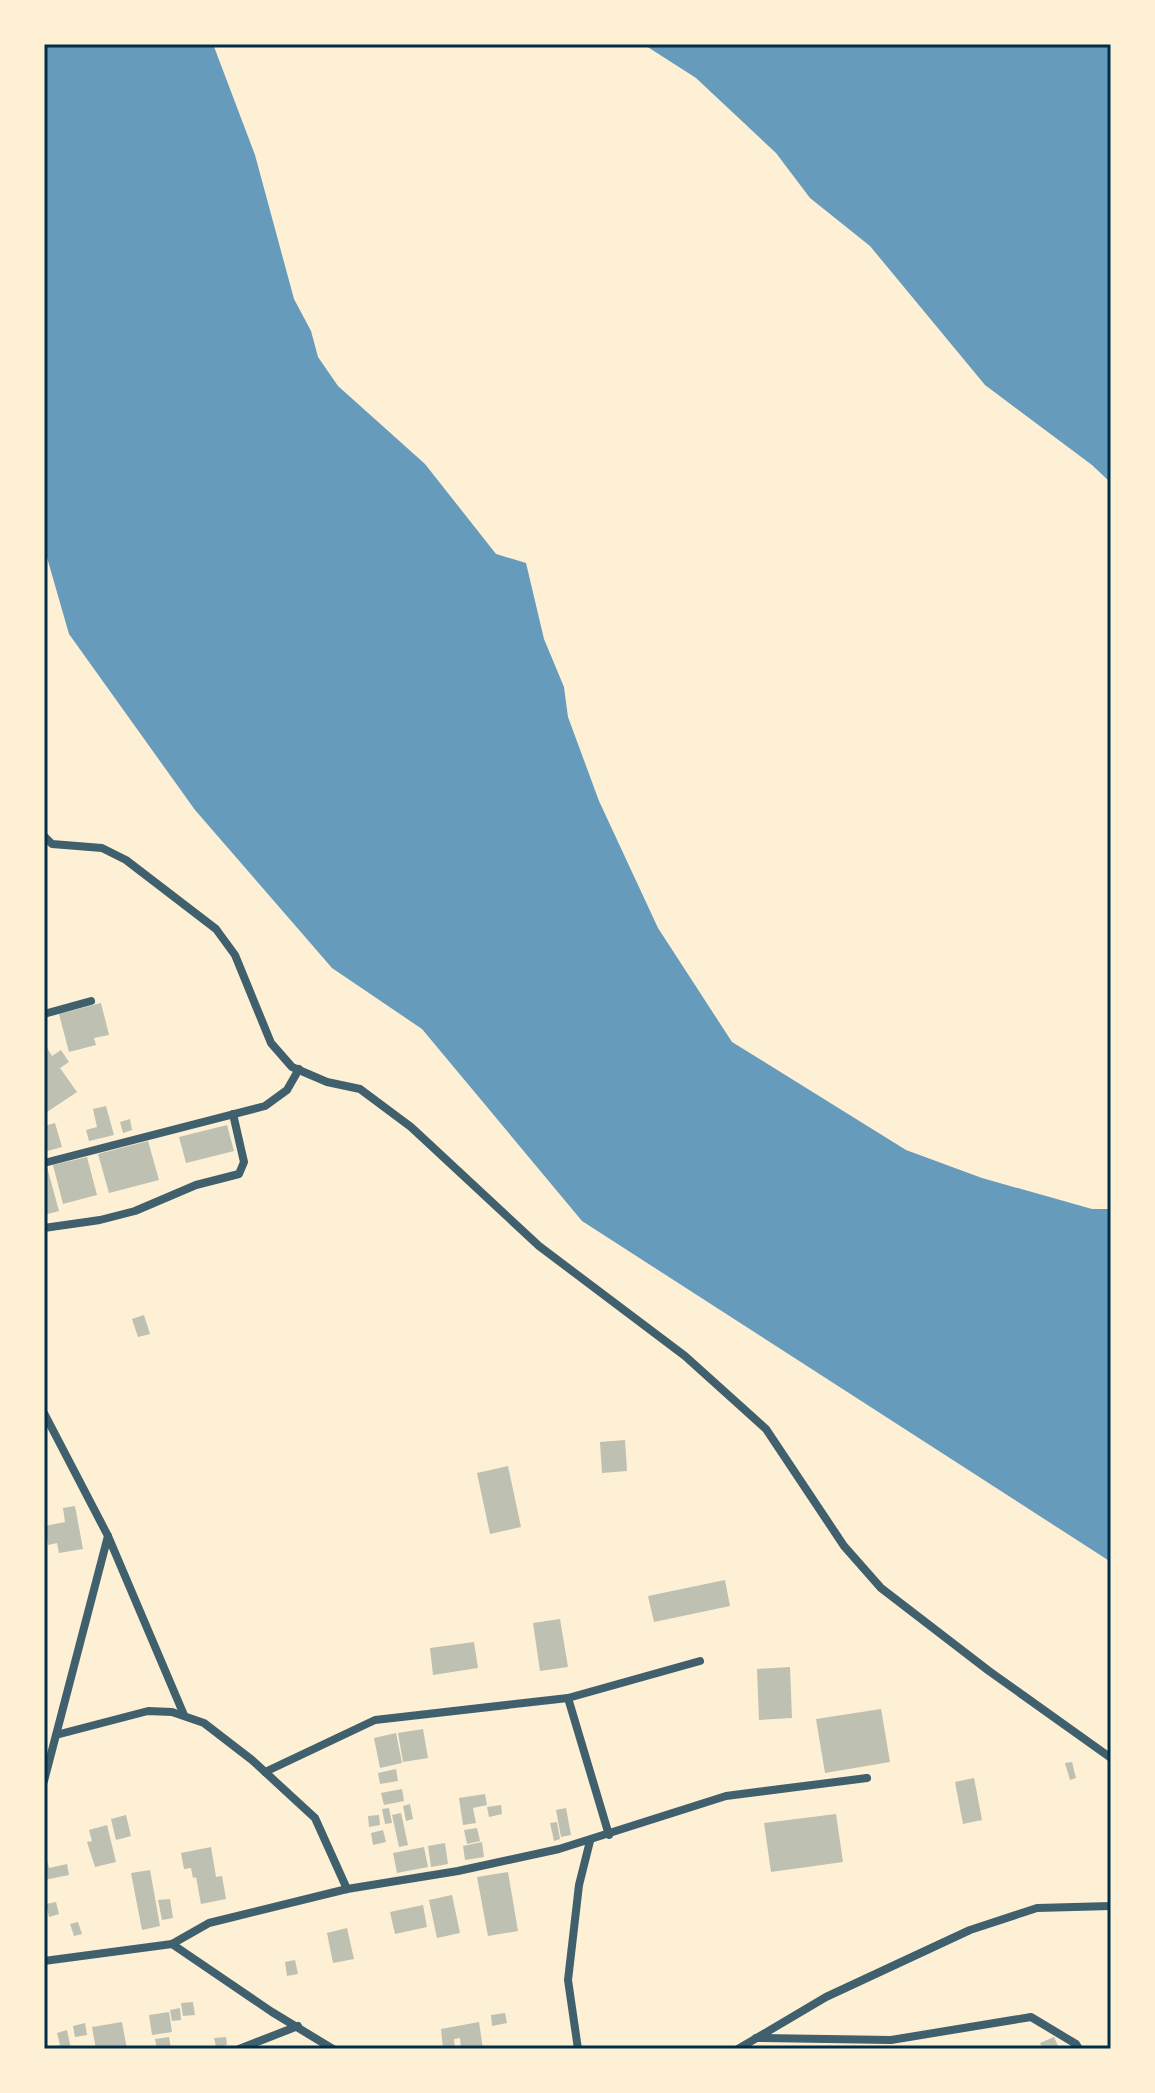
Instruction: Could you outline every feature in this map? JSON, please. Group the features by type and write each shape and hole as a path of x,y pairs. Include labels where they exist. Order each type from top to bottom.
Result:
{"street":[{"path":"44,836 52,844 102,848 126,860 216,929 235,955 271,1043 292,1067 327,1082 360,1089 401,1119 539,1246 685,1356 766,1429 844,1546 881,1588 989,1671 1111,1758"},
{"path":"44,1014 91,1001"},
{"path":"44,1163 265,1106 287,1090 299,1069"},
{"path":"44,1228 100,1220 135,1211 196,1185 239,1174 244,1162 233,1114"},
{"path":"44,1413 108,1536 184,1715"},
{"path":"44,1781 108,1536"},
{"path":"265,1772 375,1720 568,1698 700,1661"},
{"path":"568,1698 609,1835"},
{"path":"56,1735 148,1711 184,1715 213,1729 315,1818 347,1889"},
{"path":"44,1961 172,1944 209,1923 347,1889 458,1871 590,1841 726,1796 867,1778"},
{"path":"578,2049 568,1980 579,1885 590,1841"},
{"path":"738,2049 826,1997 970,1930 1037,1908 1111,1906"},
{"path":"172,1944 333,2049"},
{"path":"756,2038 891,2040 1031,2017 1076,2044 1079,2049"},
{"path":"239,2049 298,2026"}],"water":[{"path":"44,44 213,44 255,155 294,299 311,331 318,357 338,386 425,464 496,554 526,563 544,639 564,687 568,717 599,801 658,928 732,1042 906,1150 982,1178 1092,1209 1111,1209 1111,1562 582,1221 422,1029 332,968 195,810 69,634 44,547"},
{"path":"643,44 1111,44 1111,483 1092,465 985,385 870,246 810,198 776,153 696,78"}],"building":[{"path":"101,1003 109,1035 94,1038 96,1045 69,1052 59,1014"},
{"path":"44,1043 52,1056 61,1050 69,1062 60,1068 77,1092 44,1114"},
{"path":"106,1106 114,1135 89,1141 86,1130 97,1127 93,1109"},
{"path":"130,1119 132,1130 123,1133 120,1122"},
{"path":"55,1123 62,1147 44,1152 44,1126"},
{"path":"227,1125 234,1151 186,1163 179,1137"},
{"path":"148,1141 159,1180 109,1193 98,1154"},
{"path":"87,1157 97,1195 63,1204 53,1165"},
{"path":"47,1167 59,1211 44,1215 44,1168"},
{"path":"144,1315 150,1334 138,1337 132,1319"},
{"path":"625,1440 627,1471 602,1473 600,1442"},
{"path":"508,1466 521,1527 490,1534 477,1473"},
{"path":"75,1506 83,1549 59,1553 57,1543 48,1545 45,1526 65,1522 63,1508"},
{"path":"725,1580 730,1606 654,1622 648,1596"},
{"path":"560,1619 568,1667 540,1671 533,1623"},
{"path":"474,1642 478,1668 433,1675 430,1648"},
{"path":"790,1667 792,1718 759,1720 757,1669"},
{"path":"881,1709 890,1762 825,1773 816,1719"},
{"path":"423,1729 428,1758 403,1762 398,1733"},
{"path":"396,1733 402,1763 380,1768 374,1738"},
{"path":"1072,1762 1076,1778 1070,1780 1065,1763"},
{"path":"396,1769 398,1781 380,1784 378,1773"},
{"path":"974,1778 982,1820 963,1824 955,1782"},
{"path":"402,1789 404,1801 384,1805 381,1793"},
{"path":"485,1794 487,1805 473,1808 476,1823 463,1825 459,1798"},
{"path":"410,1804 413,1819 406,1821 403,1806"},
{"path":"501,1805 502,1814 489,1817 487,1807"},
{"path":"389,1808 392,1823 385,1824 382,1809"},
{"path":"566,1808 571,1835 561,1837 556,1810"},
{"path":"401,1813 408,1845 399,1847 392,1815"},
{"path":"836,1814 843,1862 771,1872 764,1823"},
{"path":"126,1815 131,1836 116,1840 111,1819"},
{"path":"379,1815 380,1825 369,1827 368,1816"},
{"path":"557,1822 560,1839 554,1841 550,1823"},
{"path":"107,1825 116,1862 95,1867 87,1842 92,1841 89,1830"},
{"path":"477,1828 480,1841 467,1844 464,1830"},
{"path":"383,1830 386,1842 373,1845 371,1833"},
{"path":"482,1842 484,1857 465,1860 463,1846"},
{"path":"445,1843 448,1864 431,1867 428,1846"},
{"path":"211,1847 216,1877 222,1876 226,1899 201,1904 196,1877 193,1878 191,1868 184,1869 181,1853"},
{"path":"424,1847 428,1867 397,1873 393,1853"},
{"path":"44,1848 49,1868 67,1864 69,1875 44,1880"},
{"path":"150,1870 160,1926 142,1930 131,1873"},
{"path":"508,1872 518,1931 488,1936 477,1877"},
{"path":"452,1895 460,1933 437,1938 429,1900"},
{"path":"170,1899 173,1918 162,1920 158,1900"},
{"path":"56,1902 59,1914 49,1917 46,1904"},
{"path":"423,1905 427,1927 395,1934 390,1912"},
{"path":"78,1922 82,1934 74,1936 70,1924"},
{"path":"347,1928 354,1959 333,1963 327,1933"},
{"path":"295,1960 298,1974 287,1976 285,1962"},
{"path":"193,2002 195,2015 183,2016 181,2003"},
{"path":"180,2008 181,2020 172,2021 170,2010"},
{"path":"169,2012 172,2032 152,2035 149,2015"},
{"path":"505,2013 507,2023 492,2026 491,2015"},
{"path":"122,2022 127,2049 96,2049 92,2027"},
{"path":"479,2022 483,2049 461,2049 460,2038 454,2039 455,2049 443,2049 441,2029"},
{"path":"85,2023 87,2035 75,2037 73,2026"},
{"path":"67,2030 71,2049 46,2049 60,2045 57,2033"},
{"path":"169,2037 171,2049 157,2049 155,2039"},
{"path":"226,2037 227,2045 216,2047 214,2038"},
{"path":"1054,2037 1058,2046 1043,2049 1040,2043"}]}
